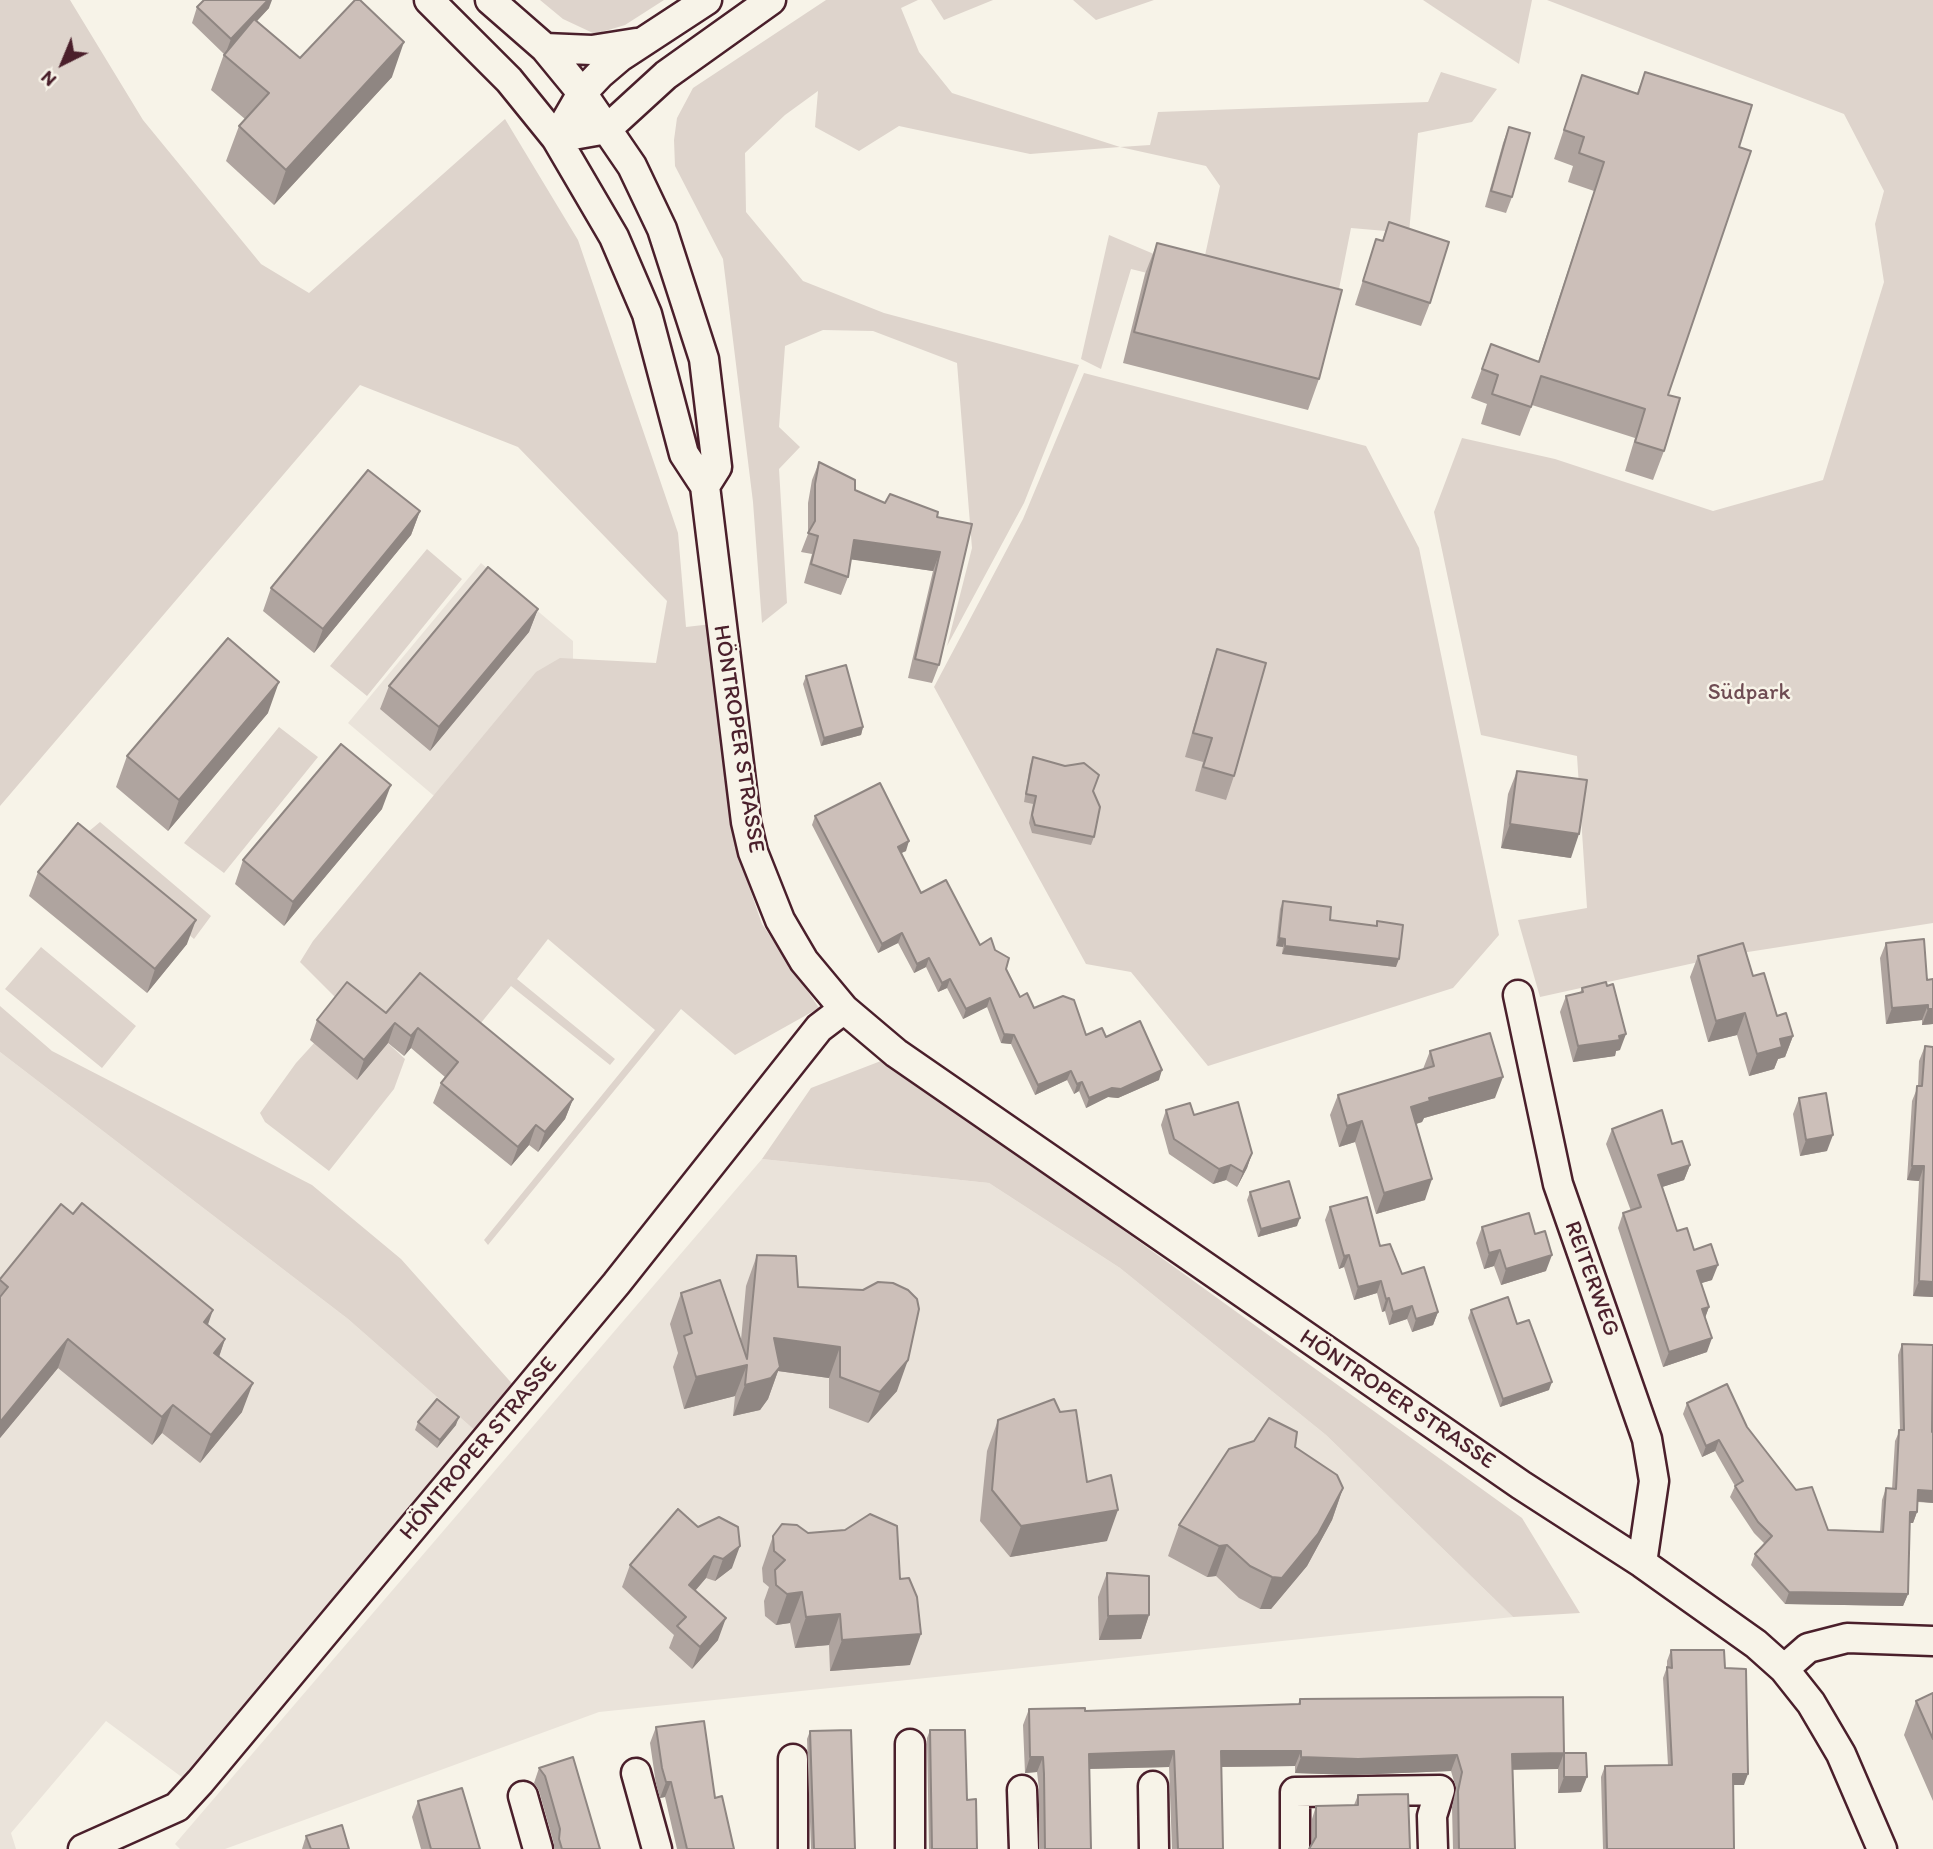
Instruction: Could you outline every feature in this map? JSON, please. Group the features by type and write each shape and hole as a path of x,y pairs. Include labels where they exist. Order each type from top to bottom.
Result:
{"street":[{"name":"HÖNTROPER STRASSE","path":"429,0 500,71 556,138 589,190 614,237 648,314 684,454 705,486 746,822 753,852 786,931 804,961 844,1009 896,1053 1521,1485 1725,1620 1784,1669 1811,1703 1841,1754 1882,1849"},
{"name":"HÖNTROPER STRASSE","path":"490,0 545,48 582,93 632,166 662,229 704,359 717,467 705,486"},
{"path":"556,138 582,93 620,57 707,0"},
{"path":"556,138 607,129 666,75 771,0"},
{"path":"545,48 592,50 642,41"},
{"name":"REITERWEG","path":"1518,995 1558,1184 1647,1439 1654,1481 1642,1563"},
{"name":"HÖNTROPER STRASSE","path":"83,1849 130,1840 177,1807 200,1782 616,1284 819,1028 844,1009"},
{"path":"1784,1669 1808,1648 1847,1638 1933,1641"},
{"path":"909,1744 910,1849"},
{"path":"793,1759 793,1849"},
{"path":"636,1773 657,1849"},
{"path":"1153,1786 1154,1849"},
{"path":"1022,1790 1024,1849"},
{"path":"1295,1849 1295,1792 1440,1790 1432,1816 1433,1849"},
{"path":"523,1796 538,1849"}],"shaded area":[{"path":"481,563 573,641 573,662 505,856 348,723"},
{"path":"0,1052 348,1319 479,1434 341,1599 183,1778 106,1721 11,1833 16,1849 0,1849"},
{"path":"762,1159 989,1183 1120,1268 1326,1435 1513,1617 599,1712 225,1849 180,1849 175,1844"}],"green space":[{"path":"0,0 70,0 143,120 261,264 309,293 505,119 578,240 678,533 686,627 712,624 737,852 762,924 819,1008 735,1055 681,1009 488,1245 484,1240 655,1030 548,939 517,979 615,1059 610,1065 511,986 454,1056 378,1034 405,1059 394,1089 329,1171 265,1122 260,1113 296,1063 346,1008 300,962 313,941 536,672 560,658 656,663 667,601 518,447 360,385 0,806"},
{"path":"540,0 664,0 625,25 595,34 563,19"},
{"path":"826,0 918,0 901,8 919,52 952,93 1120,147 1030,154 899,126 859,151 815,127 818,91 785,115 745,153 746,212 803,281 884,313 1079,365 1024,503 947,646 972,548 957,363 873,331 823,330 785,346 779,427 800,447 779,469 787,603 762,623 753,502 723,259 675,166 677,118 693,88"},
{"path":"931,0 993,0 944,20"},
{"path":"1073,0 1154,0 1096,20"},
{"path":"1423,0 1532,0 1519,64"},
{"name":"Südpark","path":"1547,0 1933,0 1933,923 1735,954 1540,997 1518,920 1587,908 1577,756 1481,735 1434,512 1462,438 1555,459 1713,511 1823,480 1884,282 1875,224 1884,191 1844,114"},
{"path":"1441,72 1497,89 1472,122 1418,133 1409,233 1351,228 1333,319 1131,269 1101,369 1081,359 1109,235 1201,274 1220,186 1206,166 1120,147 1150,145 1158,112 1428,102"},
{"path":"1084,373 1366,446 1419,548 1499,935 1453,988 1208,1066 1131,972 1086,964 934,687 1023,519"},
{"path":"427,549 462,579 367,696 330,666"},
{"path":"279,727 318,757 224,873 184,843"},
{"path":"100,822 211,916 194,939 76,842"},
{"path":"41,947 136,1026 102,1068 5,989"},
{"path":"0,1006 52,1051 312,1185 401,1259 516,1388 479,1434 348,1319 0,1052"},
{"path":"886,1059 1522,1518 1580,1613 1513,1617 1326,1435 1120,1268 989,1183 762,1159 811,1088"}],"building":[{"path":"204,0 268,0 231,39 197,7"},
{"path":"355,0 360,0 404,42 286,170 239,126 269,93 224,55 254,19 300,58"},
{"path":"1645,72 1752,105 1739,147 1751,151 1668,395 1680,398 1664,451 1635,442 1645,409 1541,376 1531,407 1492,394 1498,375 1482,369 1491,344 1539,362 1604,162 1579,153 1584,137 1564,130 1582,75 1638,94"},
{"path":"1509,127 1530,133 1512,197 1491,191"},
{"path":"1389,222 1449,242 1430,303 1363,281 1376,239 1383,241"},
{"path":"1157,243 1342,290 1319,379 1134,332"},
{"path":"819,462 855,480 855,490 885,503 890,494 938,512 937,517 972,524 939,665 915,659 940,552 854,540 848,577 811,564 818,536 808,533 815,521 815,484"},
{"path":"368,470 420,511 323,629 271,588"},
{"path":"488,567 538,609 439,727 389,686"},
{"path":"228,638 279,682 179,800 127,756"},
{"path":"1217,649 1266,663 1234,776 1203,767 1212,738 1193,733"},
{"path":"846,665 863,727 824,738 806,676"},
{"path":"341,744 391,785 293,902 243,860"},
{"path":"1033,757 1065,766 1084,763 1099,775 1093,791 1100,807 1094,837 1035,825 1032,815 1036,796 1026,794"},
{"path":"1517,771 1587,780 1579,834 1510,824"},
{"path":"880,783 909,841 898,847 921,893 946,880 980,945 991,938 995,950 1009,958 1006,969 1020,997 1027,993 1034,1008 1063,996 1074,1000 1086,1035 1102,1028 1106,1037 1140,1021 1162,1070 1121,1089 1112,1088 1089,1098 1082,1082 1077,1084 1071,1071 1038,1085 1014,1035 1004,1034 990,998 966,1009 950,979 942,983 929,958 917,964 902,933 882,944 815,816"},
{"path":"78,823 196,920 155,969 38,872"},
{"path":"1283,901 1331,907 1330,920 1377,926 1377,921 1403,925 1399,959 1285,946 1285,939 1279,938"},
{"path":"1924,939 1927,980 1933,979 1933,1009 1928,1009 1928,1005 1892,1008 1886,943"},
{"path":"1743,943 1753,976 1764,973 1777,1016 1786,1013 1793,1036 1780,1039 1782,1047 1757,1054 1745,1013 1716,1021 1698,956"},
{"path":"420,973 573,1099 545,1132 536,1125 518,1147 441,1083 458,1062 418,1028 411,1036 395,1023 364,1060 317,1020 347,982 386,1013"},
{"path":"1606,982 1607,986 1613,984 1626,1034 1619,1036 1620,1040 1578,1046 1566,996 1583,992 1582,988"},
{"path":"1490,1033 1503,1077 1429,1098 1430,1101 1411,1107 1432,1179 1384,1193 1362,1121 1347,1126 1338,1095 1434,1066 1430,1051"},
{"path":"1925,1046 1933,1047 1933,1282 1919,1281 1924,1166 1912,1166 1917,1086 1922,1086"},
{"path":"1826,1093 1833,1135 1806,1140 1799,1098"},
{"path":"1238,1102 1252,1153 1243,1172 1231,1165 1219,1169 1174,1139 1166,1110 1190,1103 1194,1115"},
{"path":"1662,1110 1672,1144 1682,1141 1690,1165 1658,1175 1677,1231 1687,1228 1694,1250 1711,1244 1718,1265 1697,1271 1709,1307 1702,1309 1712,1338 1669,1352 1623,1213 1641,1207 1612,1129"},
{"path":"1289,1181 1300,1218 1261,1229 1250,1192"},
{"path":"1367,1197 1380,1246 1390,1244 1402,1274 1424,1267 1438,1312 1416,1319 1412,1306 1393,1312 1381,1281 1358,1287 1349,1255 1344,1256 1330,1207"},
{"path":"82,1203 213,1310 204,1322 225,1339 214,1353 253,1383 211,1435 173,1405 162,1417 68,1339 0,1422 0,1297 8,1287 0,1279 61,1204 73,1214"},
{"path":"1529,1213 1535,1234 1545,1231 1552,1255 1506,1269 1500,1250 1489,1253 1482,1227"},
{"path":"757,1255 796,1256 798,1287 863,1290 878,1282 893,1283 908,1290 917,1299 919,1309 908,1360 880,1392 840,1377 840,1347 774,1338 780,1367 771,1378 745,1385 747,1365 696,1377 684,1336 692,1333 681,1293 720,1280 747,1359"},
{"path":"1508,1297 1517,1324 1529,1320 1552,1382 1503,1399 1471,1310"},
{"path":"1902,1344 1933,1345 1933,1491 1918,1490 1917,1512 1910,1512 1908,1594 1789,1592 1755,1554 1772,1536 1758,1522 1735,1486 1743,1481 1719,1440 1706,1446 1687,1403 1727,1384 1747,1427 1796,1490 1812,1487 1828,1530 1883,1532 1886,1488 1896,1489 1899,1430 1904,1430"},
{"path":"437,1399 459,1417 440,1440 418,1422"},
{"path":"1054,1399 1060,1412 1076,1410 1087,1482 1111,1475 1118,1510 1021,1526 992,1490 998,1420"},
{"path":"1269,1418 1297,1432 1295,1447 1337,1475 1343,1488 1318,1534 1282,1578 1272,1577 1250,1566 1227,1545 1219,1546 1179,1525 1229,1449 1254,1441"},
{"path":"678,1509 698,1527 719,1517 738,1527 740,1546 723,1559 714,1556 689,1585 726,1618 700,1647 677,1626 686,1617 630,1565"},
{"path":"870,1514 897,1526 900,1579 909,1578 917,1597 921,1634 842,1640 840,1614 806,1617 802,1592 787,1594 776,1585 775,1570 785,1560 774,1551 773,1536 782,1524 797,1525 808,1533 845,1530"},
{"path":"1107,1573 1149,1576 1149,1615 1108,1616"},
{"path":"1671,1650 1724,1650 1725,1668 1746,1669 1748,1774 1733,1774 1734,1849 1607,1849 1605,1766 1672,1765 1667,1667 1672,1668"},
{"path":"1933,1693 1933,1739 1916,1701"},
{"path":"1563,1697 1564,1753 1512,1754 1515,1849 1459,1849 1458,1791 1462,1772 1457,1755 1358,1759 1301,1757 1301,1751 1221,1751 1223,1849 1178,1849 1174,1751 1089,1754 1091,1849 1045,1849 1043,1757 1030,1757 1029,1709 1085,1708 1085,1711 1300,1704 1300,1699"},
{"path":"704,1721 715,1798 722,1796 734,1849 687,1849 671,1782 666,1782 662,1768 656,1727"},
{"path":"851,1730 855,1849 814,1849 810,1731"},
{"path":"930,1730 965,1730 967,1800 976,1799 977,1849 932,1849"},
{"path":"1564,1753 1586,1753 1587,1777 1564,1777"},
{"path":"573,1757 600,1849 562,1849 559,1839 560,1829 545,1776 539,1768"},
{"path":"462,1788 480,1849 431,1849 418,1801"},
{"path":"1408,1794 1410,1849 1309,1849 1316,1837 1316,1806 1358,1805 1358,1795"},
{"path":"342,1825 349,1849 311,1849 306,1836"}]}
